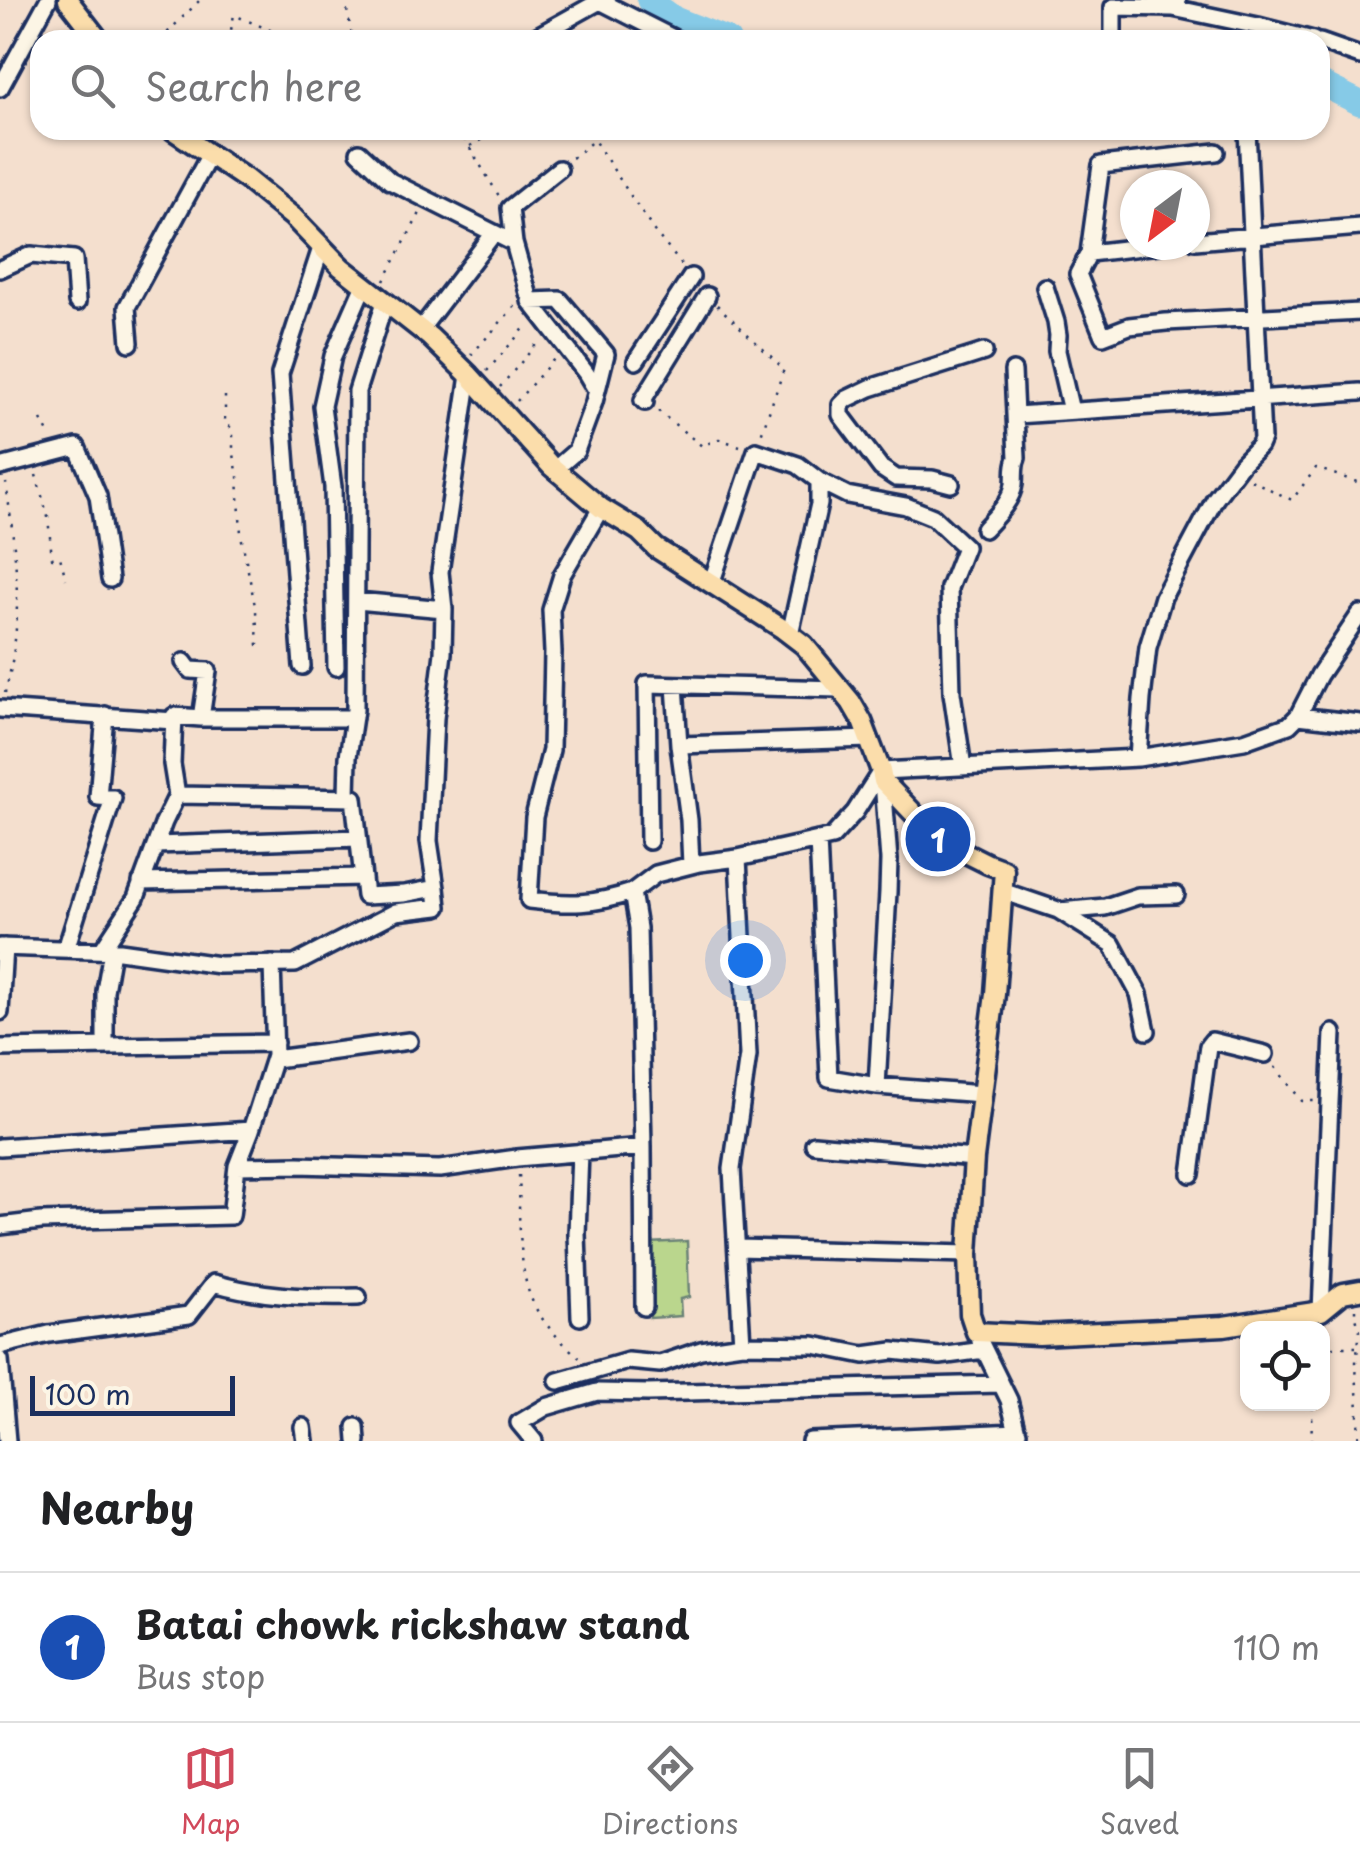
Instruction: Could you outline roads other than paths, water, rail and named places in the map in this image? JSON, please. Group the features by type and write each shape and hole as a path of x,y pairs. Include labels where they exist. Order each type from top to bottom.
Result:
{"main road":[{"path":"68,0 90,30"},
{"path":"187,140 246,179 292,217 340,267 420,330 469,375 554,470 601,508 639,531 656,548 790,634 812,654 851,702 870,738 882,776 938,839 1004,870 968,1254 970,1314 980,1341 1224,1326 1322,1311 1343,1293 1358,1298"}],"street":[{"path":"32,30 48,0"},
{"path":"547,30 599,0 658,30"},
{"path":"1115,8 1176,4 1275,30"},
{"path":"0,88 30,33"},
{"path":"1330,46 1360,56"},
{"path":"1138,758 1148,647 1163,597 1214,500 1262,439 1247,140"},
{"path":"358,152 390,181 514,243"},
{"path":"1216,152 1101,164 1089,252 1078,274 1103,336 1129,326 1166,322 1360,312"},
{"path":"130,343 127,307 209,156"},
{"path":"528,293 514,243 510,208 559,169"},
{"path":"1210,239 1360,227"},
{"path":"420,330 494,233"},
{"path":"302,666 280,374 322,246"},
{"path":"1089,252 1120,249"},
{"path":"0,269 31,254 74,259 77,302"},
{"path":"636,361 691,277"},
{"path":"1045,287 1056,322 1056,351 1071,411"},
{"path":"354,798 347,795 356,670 358,391 375,294"},
{"path":"356,670 328,666 333,487 322,406 333,356 375,294"},
{"path":"645,402 707,296"},
{"path":"554,470 576,451 594,402 606,354 560,300 530,300 596,390"},
{"path":"951,484 896,478 881,468 842,415 840,405 870,388 984,352"},
{"path":"984,529 1010,498 1014,487 1017,458 1013,371"},
{"path":"0,1012 2,947 107,950 219,965 295,964 396,912 438,906 429,842 434,718 443,652 440,572 469,375"},
{"path":"1016,415 1360,392"},
{"path":"2,467 77,447 98,496 110,579"},
{"path":"710,584 756,451 798,464 819,482 847,495 906,506 933,517 966,548 949,588 952,692 963,767"},
{"path":"790,634 819,504 819,482"},
{"path":"601,508 562,575 551,610 551,750 534,817 529,900 603,902 632,892 656,874 832,837 882,776 963,767 1138,758 1244,742 1289,725 1298,716 1319,675 1360,614"},
{"path":"357,601 444,609"},
{"path":"184,662 190,670 208,670 201,718"},
{"path":"648,841 647,684 839,689"},
{"path":"675,685 691,865"},
{"path":"0,709 174,721"},
{"path":"66,949 114,798 98,797 105,715"},
{"path":"105,1046 107,950 136,898 177,796 172,764 174,716 354,718"},
{"path":"1298,716 1360,724"},
{"path":"678,745 870,738"},
{"path":"878,1086 888,892 882,776"},
{"path":"177,796 354,798"},
{"path":"354,798 364,896 436,888"},
{"path":"156,845 358,838"},
{"path":"818,840 830,1078 982,1094"},
{"path":"738,858 748,1055 732,1168 742,1344"},
{"path":"141,882 363,877"},
{"path":"1002,891 1060,911 1112,944 1139,994 1147,1031"},
{"path":"632,892 638,928 644,1307"},
{"path":"1060,911 1104,907 1138,896 1176,895"},
{"path":"0,1226 42,1221 230,1216 237,1166 275,1051 272,964"},
{"path":"1322,1311 1333,1033"},
{"path":"0,1048 105,1046 275,1051 409,1040"},
{"path":"1191,1174 1208,1046 1212,1042 1265,1054"},
{"path":"0,1146 252,1130"},
{"path":"814,1144 974,1158"},
{"path":"237,1166 440,1169 643,1147"},
{"path":"580,1152 576,1234 580,1317"},
{"path":"737,1248 968,1254"},
{"path":"0,1346 49,1334 189,1314 214,1282 249,1293 358,1297"},
{"path":"558,1381 628,1361 660,1364 701,1350 742,1344 814,1345 864,1355 893,1351 940,1356 980,1341 1009,1400 1019,1437 810,1441"},
{"path":"0,1360 7,1441"},
{"path":"534,1441 519,1423 546,1407 597,1392 1000,1384"}],"waterway":[{"path":"649,0 675,19 703,30"},
{"path":"1330,88 1360,103"}],"place":[{"name":"Batai chowk rickshaw stand","path":"938,839"}]}
